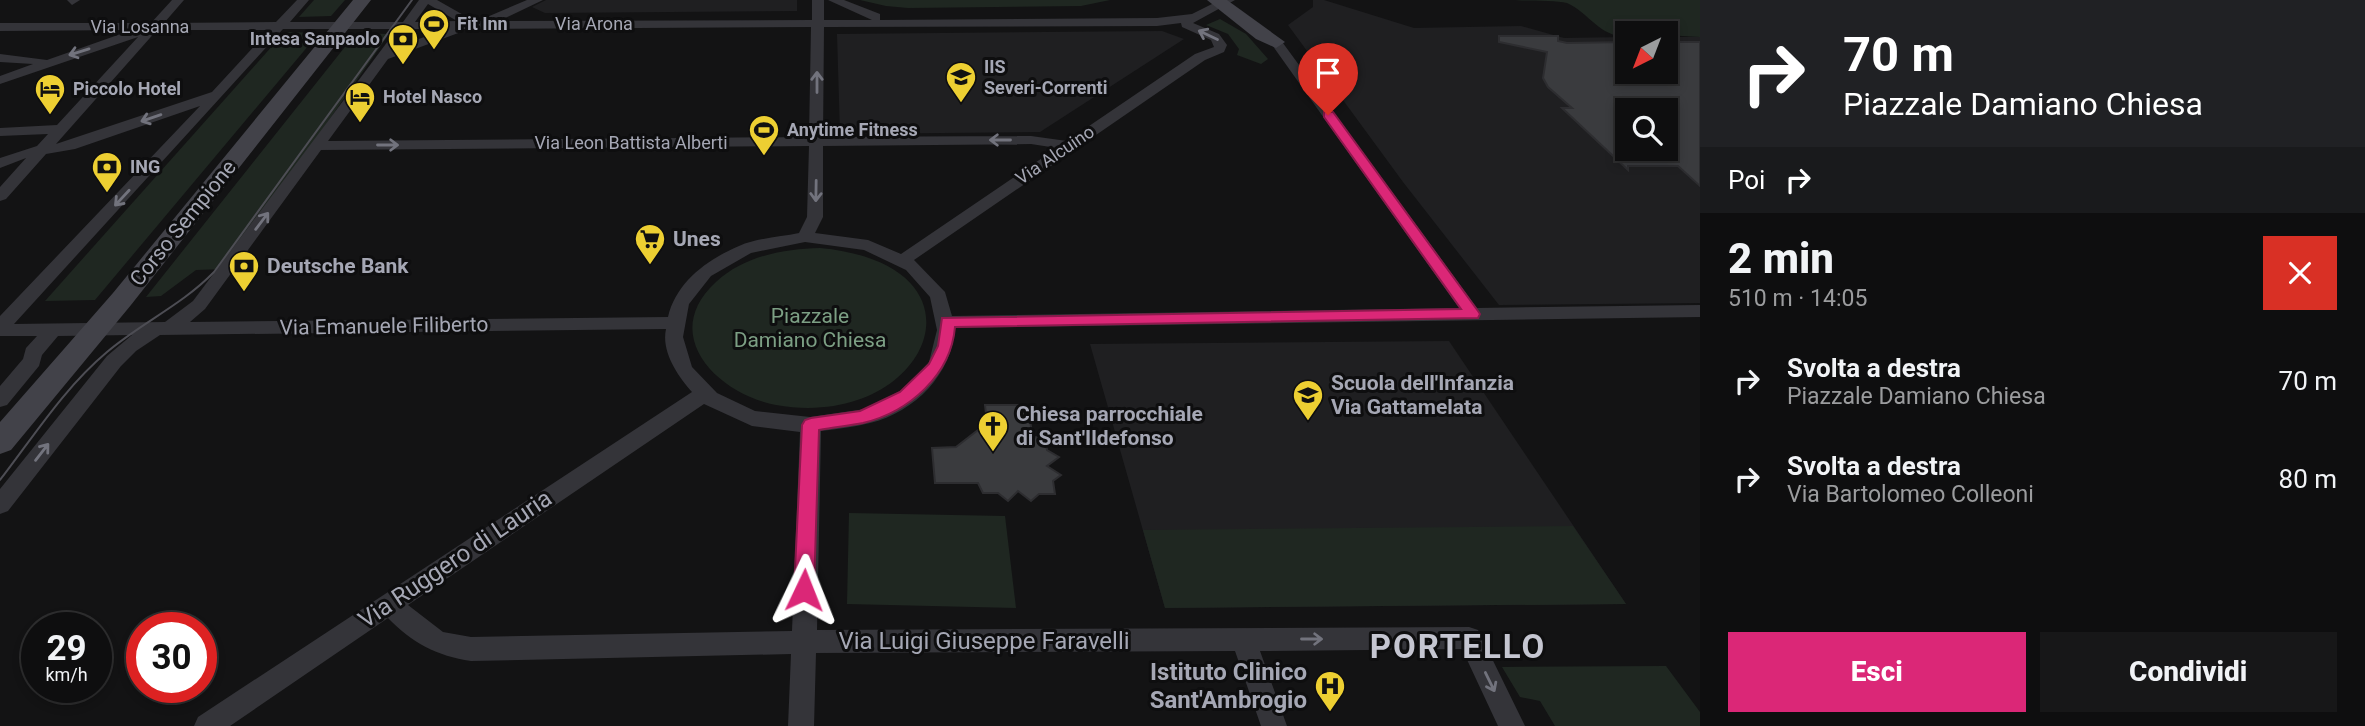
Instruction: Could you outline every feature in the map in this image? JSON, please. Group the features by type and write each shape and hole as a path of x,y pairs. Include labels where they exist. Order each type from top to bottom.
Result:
{"main road":[{"name":"Corso Sempione","path":"0,442 362,0"},
{"path":"1224,1 1280,47"}],"street":[{"path":"0,197 178,0"},
{"path":"0,328 303,0"},
{"path":"0,505 114,360 129,346 199,305 427,0 475,24"},
{"path":"385,56 537,0"},
{"path":"805,237 815,217 818,0"},
{"name":"Via Arona","path":"834,0 861,12 908,22"},
{"path":"1190,19 1224,1"},
{"name":"Via Arona","path":"279,26 1132,22 1190,19"},
{"name":"Via Alcuino","path":"903,260 1209,52 1219,50 1220,41 1187,26 1185,22 1190,19"},
{"name":"Via Losanna","path":"0,27 279,26"},
{"path":"0,79 153,27"},
{"path":"110,43 134,47"},
{"path":"1280,47 1472,314"},
{"path":"0,58 49,62"},
{"path":"0,163 60,149 215,95"},
{"path":"0,132 59,129"},
{"name":"Via Leon Battista Alberti","path":"320,146 1031,139 1056,142 1067,147"},
{"path":"805,237 855,242 903,260 920,272 935,289 946,310 946,346 936,368 906,396 863,417 811,425 754,418 725,406 705,393 681,366 673,346 673,323 685,294 699,277 718,263 752,247 805,237"},
{"path":"948,322 1700,311"},
{"name":"Via Emanuele Filiberto","path":"95,329 673,323"},
{"path":"0,328 95,329"},
{"path":"0,400 32,361 33,353 53,329"},
{"name":"Via Ruggero di Lauria","path":"207,726 705,393"},
{"path":"801,726 811,425"},
{"name":"Via Luigi Giuseppe Faravelli","path":"389,602 415,630 432,641 460,648 803,642 1469,638 1512,726"},
{"path":"1244,640 1274,726"}],"shaded area":[{"path":"546,0 797,0 797,11 545,13 532,7"},
{"path":"1313,0 1324,0 1414,28 1521,26 1564,38 1615,37 1615,84 1678,84 1678,37 1700,37 1700,303 1499,305 1403,182 1288,25 1313,7"},
{"name":"IIS Severi-Correnti","path":"1162,31 1184,39 1040,132 840,134 837,34"},
{"name":"Scuola dell'Infanzia Via Gattamelata","path":"1449,341 1626,604 1165,608 1090,344"}],"green space":[{"path":"314,0 345,0 331,16 299,17"},
{"path":"860,0 1110,0 1081,6 908,8"},
{"path":"1512,0 1700,0 1700,37 1678,36 1678,21 1615,21 1615,35 1602,29 1575,7 1567,3"},
{"path":"1220,19 1246,34 1268,59 1261,64 1237,55 1239,49 1228,34 1206,25"},
{"path":"288,32 319,33 95,300 45,301 282,35"},
{"path":"356,33 389,34 225,269 196,270 161,296 146,297"},
{"name":"Piazzale Damiano Chiesa","path":"820,248 876,261 911,284 925,312 922,343 904,372 872,394 829,407 776,405 754,399 734,389 702,359 694,341 693,322 700,302 716,282 751,260 778,252"},
{"path":"849,513 1005,516 1016,608 847,604"},
{"path":"1573,526 1626,604 1165,608 1143,530"},
{"path":"1666,666 1700,712 1700,726 1555,726 1540,701 1520,697 1502,667"}],"building":[{"path":"1499,36 1558,36 1558,41 1567,43 1615,42 1615,84 1678,84 1678,42 1700,42 1700,186 1678,166 1628,166 1628,170 1618,161 1678,161 1678,98 1615,98 1615,158 1562,108 1572,108 1548,87 1543,78 1547,52 1499,42"},
{"name":"Chiesa parrocchiale di Sant'Ildefonso","path":"985,405 1027,405 1033,437 1045,438 1047,450 1059,457 1047,466 1061,475 1053,481 1055,494 1039,494 1031,501 1018,491 1008,501 998,493 983,493 978,483 935,483 932,448 956,447 987,423"}],"tram line":[{"path":"0,480 50,413 91,366 120,342 189,294 214,272 412,0"}],"place":[{"name":"Fit Inn","path":"434,51"},
{"name":"Intesa Sanpaolo","path":"403,66"},
{"name":"IIS Severi-Correnti","path":"961,104"},
{"name":"Piccolo Hotel","path":"50,116"},
{"name":"Hotel Nasco","path":"360,124"},
{"name":"Anytime Fitness","path":"764,157"},
{"name":"ING","path":"107,194"},
{"name":"Unes","path":"650,266"},
{"name":"Deutsche Bank","path":"244,293"},
{"name":"Scuola dell'Infanzia Via Gattamelata","path":"1308,422"},
{"name":"Chiesa parrocchiale di Sant'Ildefonso","path":"993,453"},
{"name":"Istituto Clinico Sant'Ambrogio","path":"1330,713"}],"district":[{"name":"PORTELLO","path":"1458,646"}],"route":[{"path":"804,590 811,425 863,417 893,404 918,387 928,378 942,357 948,322 1472,314 1328,115"}]}
